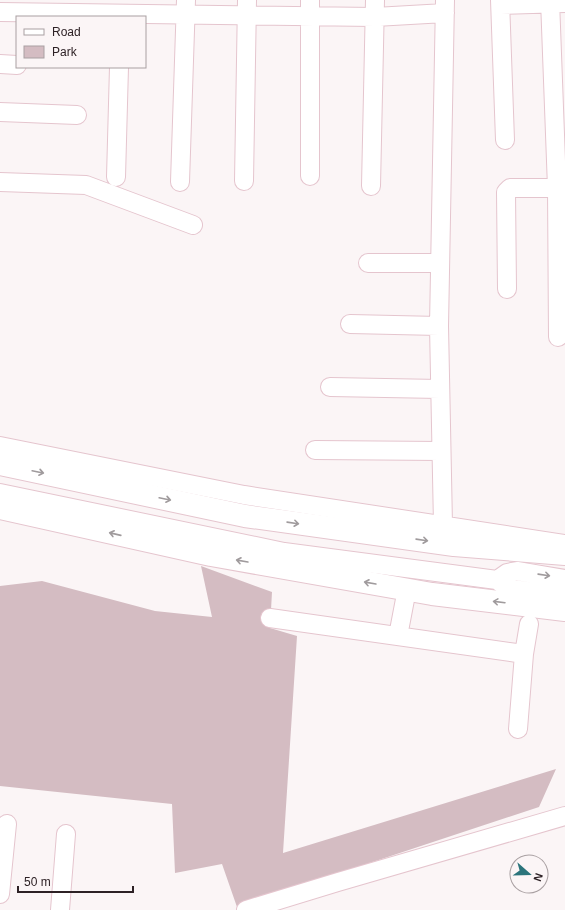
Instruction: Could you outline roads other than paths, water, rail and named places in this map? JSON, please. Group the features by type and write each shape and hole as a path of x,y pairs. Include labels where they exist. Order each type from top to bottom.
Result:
{"main road":[{"path":"0,464 245,516 454,545 565,554"},
{"path":"0,508 211,555 432,594 565,610"}],"street":[{"path":"505,140 501,3 555,2 561,188 558,338"},
{"path":"0,12 61,6 123,11 186,7 375,8 445,6 439,326 443,525"},
{"path":"180,182 186,7"},
{"path":"244,182 247,7"},
{"path":"310,8 310,176"},
{"path":"371,186 375,8"},
{"path":"0,64 16,65"},
{"path":"116,177 119,68"},
{"path":"0,112 78,115"},
{"path":"0,182 86,185 193,225"},
{"path":"507,289 506,192 510,188 561,188"},
{"path":"368,263 440,263"},
{"path":"350,324 439,326"},
{"path":"330,387 440,389"},
{"path":"0,446 244,495 565,544"},
{"path":"315,450 441,451"},
{"path":"0,493 284,552 497,580 507,588 565,597"},
{"path":"497,580 507,573 517,571 565,578"},
{"path":"398,636 407,589"},
{"path":"270,618 524,654"},
{"path":"518,729 524,654 529,624"},
{"path":"246,910 565,816"},
{"path":"0,894 7,824"},
{"path":"60,910 66,834"}]}
